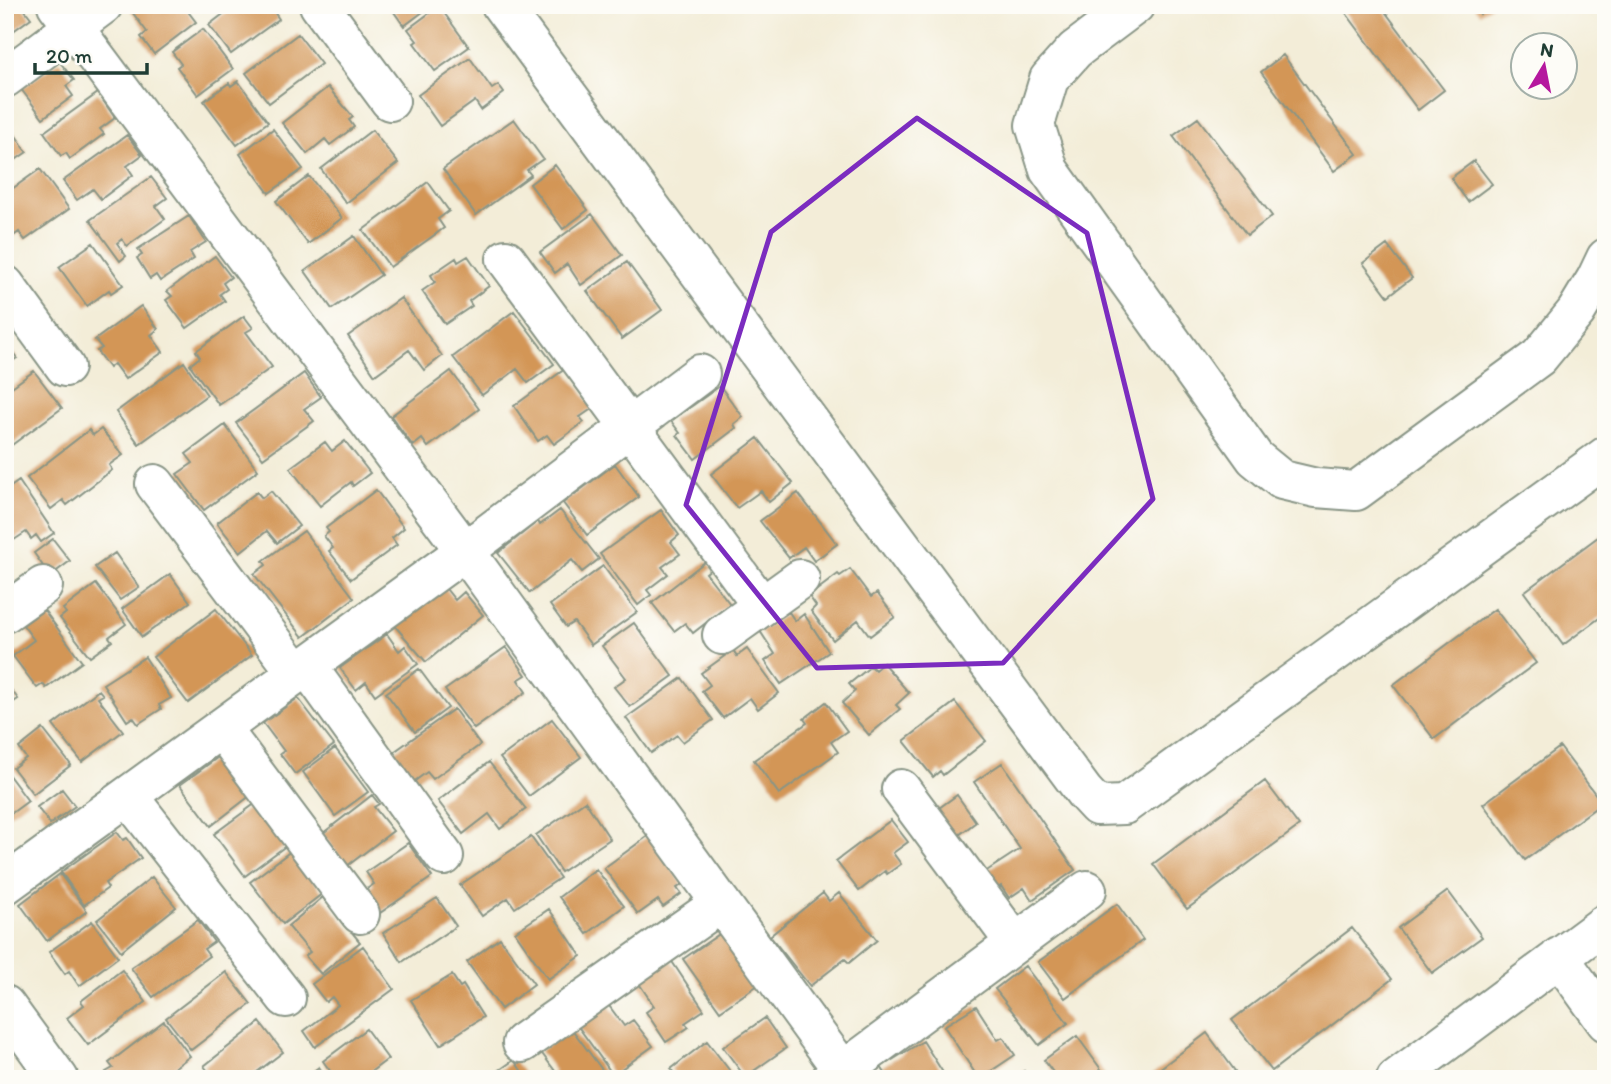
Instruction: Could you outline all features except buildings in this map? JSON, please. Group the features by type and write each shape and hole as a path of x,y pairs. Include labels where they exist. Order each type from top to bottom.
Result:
{"street":[{"path":"319,5 390,101"},
{"path":"501,5 1097,806 1124,805 1606,456"},
{"path":"1135,5 1075,50 1049,79 1035,125 1049,170 1255,458 1282,480 1316,488 1356,491 1539,357 1576,312 1597,279 1606,258"},
{"path":"5,78 78,13 721,903 841,1076 1087,890"},
{"path":"506,259 762,606"},
{"path":"5,285 65,367"},
{"path":"5,885 465,551 699,374"},
{"path":"155,484 302,669 444,856"},
{"path":"722,635 800,579"},
{"path":"5,613 43,586"},
{"path":"221,728 360,915"},
{"path":"901,789 1015,943"},
{"path":"128,796 286,998"},
{"path":"522,1043 721,903"},
{"path":"1396,1079 1606,923"},
{"path":"1559,957 1606,1022"},
{"path":"5,1005 59,1079"}],"highlighted area":[{"path":"917,118 1087,233 1153,499 1003,663 817,668 686,505 771,232"}]}
